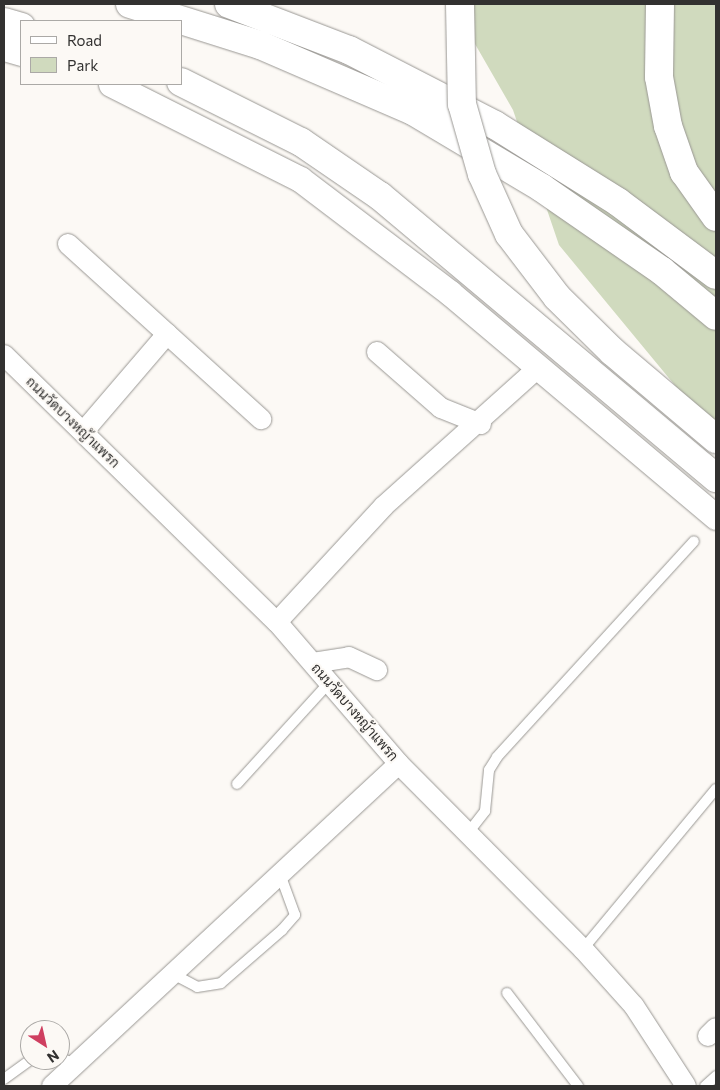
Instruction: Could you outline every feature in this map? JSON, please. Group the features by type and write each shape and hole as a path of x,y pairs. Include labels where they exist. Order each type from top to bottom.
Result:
{"main road":[{"path":"130,4 181,20"},
{"path":"229,4 349,50 495,125 618,202 716,275"},
{"path":"460,4 462,104 482,174 509,234 557,297 613,352 716,440"},
{"path":"660,4 659,77 668,126 684,172 716,217"},
{"path":"182,20 260,45 413,111 549,193 662,271 716,316"},
{"path":"4,22 20,27"},
{"path":"182,82 301,142 380,196 716,478"}],"street":[{"path":"4,48 20,53"},
{"path":"113,85 300,179 450,294 716,517"},
{"path":"68,244 261,419"},
{"path":"84,431 167,334"},
{"path":"377,352 442,408 481,424"},
{"name":"ถนนวัดบางหญ้าแพรก","path":"4,356 84,431 278,622 399,764 583,949 634,1006 686,1086"},
{"path":"278,622 377,512 481,424 538,368"},
{"path":"313,663 349,657 377,670"},
{"path":"70,1059 173,974 399,764"},
{"path":"52,1086 62,1070"}],"lane":[{"path":"468,833 485,811 489,770 497,757 694,541"},
{"path":"237,784 329,682"},
{"path":"583,949 716,788"},
{"path":"173,974 197,986 221,983 282,930 295,915 280,874"},
{"path":"507,993 578,1086"},
{"path":"4,1079 20,1067"},
{"path":"704,1086 716,1076"}],"green space":[{"path":"452,4 716,4 716,428 687,400 559,245 513,110"}]}
